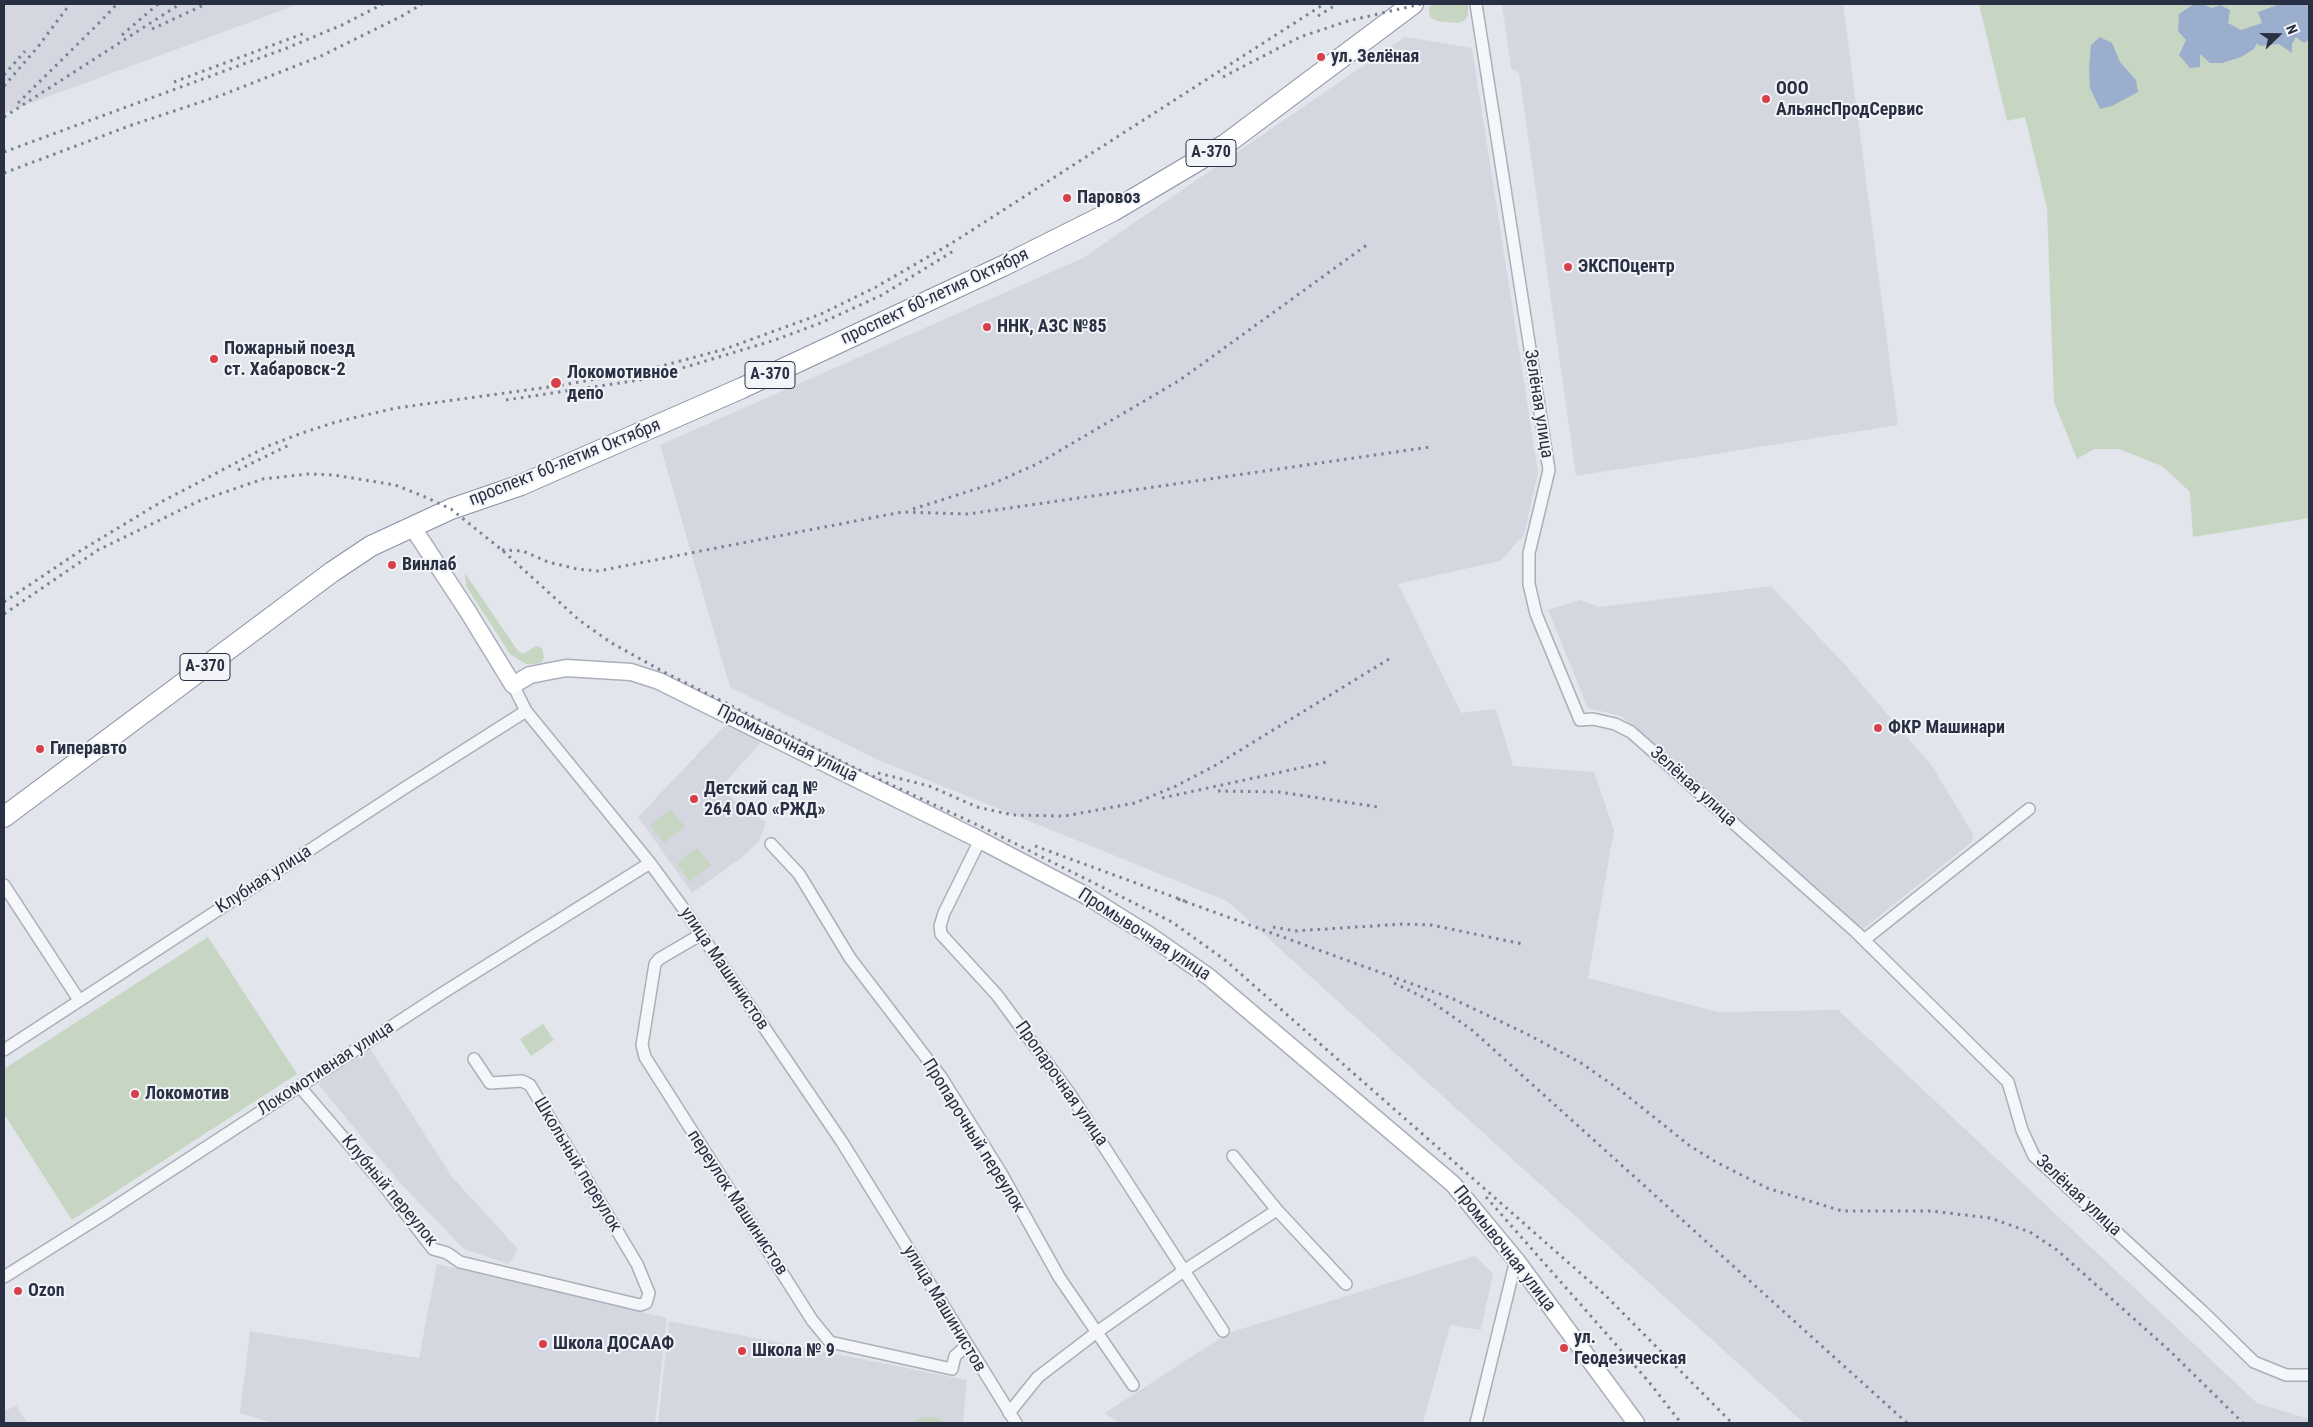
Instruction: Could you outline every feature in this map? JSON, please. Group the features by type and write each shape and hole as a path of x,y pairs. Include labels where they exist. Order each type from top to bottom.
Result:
{"highway":[{"name":"проспект 60-летия Октября","path":"4,817 332,572 371,546 451,509 521,485 742,388 1000,268 1113,212 1226,144 1412,4"}],"street":[{"name":"Зелёная улица","path":"1476,4 1548,470 1529,553 1529,584 1536,614 1580,720 1593,719 1615,724 1631,732 1864,940 2008,1082 2022,1130 2034,1156 2203,1312 2254,1362 2286,1375 2309,1375"},
{"name":"улица Машинистов","path":"413,528 467,610 513,685 526,711 650,863 842,1142 966,1346 1016,1423"},
{"name":"Промывочная улица","path":"513,685 530,675 566,668 631,672 659,680 980,840 1086,895 1149,934 1209,977 1453,1184 1516,1260 1636,1423"},
{"name":"Клубная улица","path":"4,1050 526,711"},
{"path":"1864,940 2029,809"},
{"name":"Пропарочная улица","path":"980,840 944,913 940,926 941,934 997,995 1070,1094 1224,1331"},
{"name":"Пропарочный переулок","path":"771,844 799,874 850,958 941,1077 1001,1173 1059,1277 1133,1385"},
{"name":"Локомотивная улица","path":"4,1277 583,903 650,863"},
{"path":"4,885 79,1000"},
{"name":"переулок Машинистов","path":"700,935 659,959 655,964 642,1045 650,1067 812,1320 830,1342 952,1369 955,1356 966,1346"},
{"name":"Школьный переулок","path":"474,1059 490,1083 522,1081 530,1086 637,1264 649,1293 648,1301 640,1305"},
{"name":"Клубный переулок","path":"300,1087 382,1183 434,1249 447,1253 460,1262 640,1305"},
{"path":"1232,1156 1277,1210 1346,1284"},
{"path":"1009,1412 1038,1377 1097,1332 1185,1270 1277,1210"},
{"path":"1476,1423 1516,1260"}],"shaded area":[{"path":"4,4 299,4 4,113"},
{"path":"1502,4 1843,4 1898,425 1576,476 1519,73 1511,68"},
{"path":"1405,37 1472,48 1538,472 1524,535 1500,561 1398,584 1461,713 1496,709 1513,766 1594,772 1614,830 1588,978 1718,1012 1838,1010 2257,1403 2309,1419 2309,1423 1804,1423 1227,901 878,760 730,687 660,445 1083,258"},
{"path":"1771,586 1847,667 1932,766 1973,834 1972,842 1863,929 1621,716 1588,708 1548,610 1580,600 1599,607"},
{"name":"Детский сад № 264 ОАО «РЖД»","path":"731,719 765,738 721,787 746,811 766,822 759,841 741,858 692,893 638,817"},
{"path":"369,1047 452,1177 518,1249 509,1264 464,1249 401,1184 318,1084"},
{"path":"1475,1256 1493,1273 1481,1330 1450,1325 1423,1423 1119,1423 1105,1413 1228,1333"},
{"name":"Школа ДОСААФ","path":"437,1264 667,1318 655,1423 273,1423 240,1413 250,1331 419,1358"},
{"name":"Школа № 9","path":"669,1321 967,1380 963,1423 658,1423"},
{"path":"16,1405 27,1423 4,1423 4,1412"}],"green space":[{"path":"1433,4 1468,4 1468,16 1464,21 1457,23 1437,21 1431,18 1429,13 1429,8"},
{"path":"1979,4 2309,4 2309,518 2193,537 2190,492 2162,466 2119,449 2094,449 2077,459 2054,402 2047,208 2025,117 2007,121"},
{"path":"465,573 518,651 523,654 536,646 542,648 544,657 542,662 526,664 510,654 466,586"},
{"path":"671,809 685,827 664,843 650,826"},
{"path":"697,848 711,865 690,882 677,864"},
{"name":"Локомотив","path":"208,937 297,1074 72,1220 4,1114 4,1069"},
{"path":"543,1024 554,1040 531,1056 520,1039"},
{"path":"924,1417 935,1417 947,1423 910,1423"}],"water":[{"path":"2194,4 2202,4 2212,8 2220,5 2230,10 2228,23 2241,30 2262,23 2258,12 2280,4 2306,4 2309,7 2309,40 2304,43 2296,37 2292,44 2292,53 2279,44 2260,46 2257,43 2254,49 2241,57 2222,63 2210,63 2200,54 2200,67 2190,68 2179,55 2186,40 2178,31 2179,14"},
{"path":"2100,37 2112,43 2120,62 2136,80 2138,92 2112,106 2100,109 2090,88 2089,70 2091,45"}],"railway":[{"path":"4,86 37,48 70,4"},
{"path":"18,103 117,4"},
{"path":"122,35 158,4"},
{"path":"4,117 180,4"},
{"path":"152,29 206,4"},
{"path":"4,152 287,48 342,25 383,4"},
{"path":"4,173 129,126 222,95 321,56 402,16 422,4"},
{"path":"4,602 80,551 161,502 268,446 302,433 336,422 396,408 556,386 643,371 725,349 821,314 876,287 952,243 1324,4"},
{"path":"1318,16 1337,4"},
{"path":"1223,77 1300,37 1348,21 1421,4"},
{"path":"174,82 305,33"},
{"path":"4,75 25,51"},
{"path":"913,509 992,484 1037,464 1180,380 1368,244"},
{"path":"506,400 646,379 775,340 823,322 882,295 955,250"},
{"path":"238,470 289,445"},
{"path":"502,550 523,551 548,562 577,569 598,571 902,512 968,514 1430,447"},
{"path":"4,614 98,550 199,501 263,479 308,474 334,475 395,485 451,509 502,550 579,620 610,642 662,671 851,766 984,828 1172,922 1225,960 1604,1294 1732,1423"},
{"path":"878,773 929,786 977,807 1013,815 1065,816 1135,803 1176,786 1216,765 1389,659"},
{"path":"1162,798 1327,762"},
{"path":"1218,791 1279,792 1378,807"},
{"path":"1035,846 1185,901"},
{"path":"1178,899 1451,998 1527,1034 1581,1063 1620,1090 1690,1146 1716,1162 1767,1188 1842,1211 1931,1211 1990,1218 2030,1232 2057,1250 2170,1351 2243,1423"},
{"path":"1273,927 1295,931 1403,924 1431,925 1523,944"},
{"path":"1394,983 1429,1000 1472,1030 1907,1423"},
{"path":"1486,1197 1649,1382 1681,1423"}],"place":[{"name":"ул. Зелёная","path":"1321,57"},
{"name":"ООО АльянсПродСервис","path":"1766,99"},
{"name":"Паровоз","path":"1067,198"},
{"name":"ЭКСПОцентр","path":"1568,267"},
{"name":"ННК, АЗС №85","path":"987,327"},
{"name":"Пожарный поезд ст. Хабаровск-2","path":"214,359"},
{"name":"Локомотивное депо","path":"556,383"},
{"name":"Винлаб","path":"392,565"},
{"name":"ФКР Машинари","path":"1878,728"},
{"name":"Гиперавто","path":"40,749"},
{"name":"Детский сад № 264 ОАО «РЖД»","path":"694,799"},
{"name":"Локомотив","path":"135,1094"},
{"name":"Ozon","path":"18,1291"},
{"name":"Школа ДОСААФ","path":"543,1344"},
{"name":"ул. Геодезическая","path":"1564,1348"},
{"name":"Школа № 9","path":"742,1351"}]}
